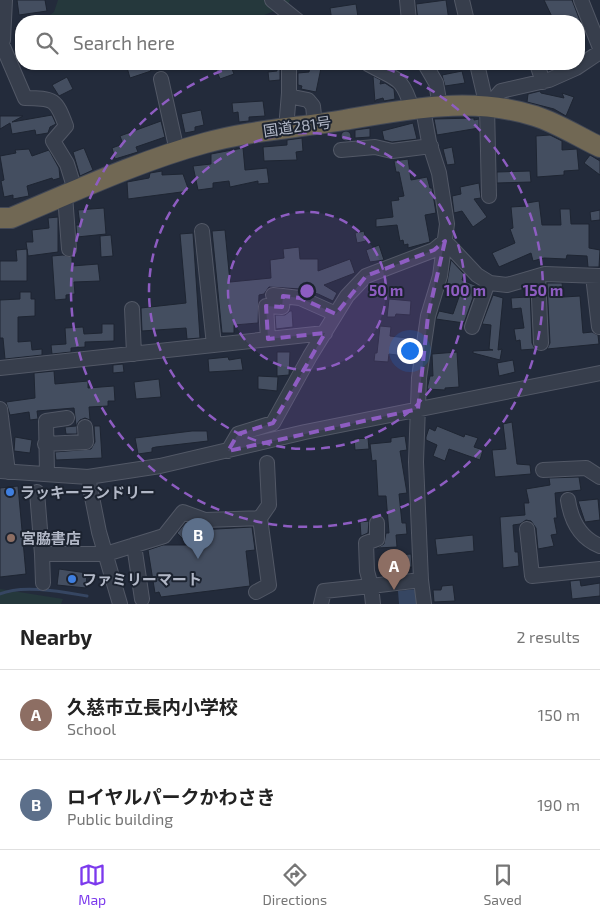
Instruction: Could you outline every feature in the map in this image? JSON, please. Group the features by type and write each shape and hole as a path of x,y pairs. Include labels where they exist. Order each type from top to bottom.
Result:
{"highway":[{"name":"国道281号","path":"0,218 11,218 177,152 248,133 425,108 487,108 535,116 600,147"}],"street":[{"path":"5,0 1,43 25,98 48,98 58,104 66,126 53,141 67,164 70,193 69,249"},
{"path":"272,0 291,15"},
{"path":"407,0 408,15"},
{"path":"462,0 466,15"},
{"path":"580,0 600,48"},
{"path":"585,62 600,52"},
{"path":"286,129 289,70"},
{"path":"379,70 400,81 407,91 425,108"},
{"path":"424,604 421,580 416,462 419,378 428,316 440,276 448,224 445,201 431,146 425,108 436,83 428,70"},
{"path":"478,70 487,108 489,196"},
{"path":"539,70 542,82"},
{"path":"487,108 501,91 542,82 571,70"},
{"path":"161,79 177,152"},
{"path":"289,93 292,97 308,100 312,106 315,125"},
{"path":"341,150 375,147 392,151 431,146"},
{"path":"202,232 214,345"},
{"path":"445,241 477,275 488,282 508,285 545,274 596,276 600,327"},
{"path":"228,451 238,434 273,423 295,381 347,296 366,276 434,250 445,241"},
{"path":"538,276 541,343"},
{"path":"472,327 488,282"},
{"path":"268,339 266,306 282,307 278,295 300,298 336,314"},
{"path":"132,309 134,354"},
{"path":"0,368 325,333"},
{"path":"0,408 4,471 88,476 160,466 418,409 600,373"},
{"path":"48,473 45,444 46,421 67,418"},
{"path":"45,444 86,442 85,427"},
{"path":"256,592 269,585 260,518 270,505 267,463"},
{"path":"543,470 586,468 600,477"},
{"path":"88,476 120,604"},
{"path":"38,492 43,582"},
{"path":"568,500 577,528 600,546"},
{"path":"42,554 106,554 164,536 184,512 205,520 260,518"},
{"path":"373,604 367,571 366,543 376,539 377,523"},
{"path":"527,529 532,576 600,569"},
{"path":"134,545 142,599"},
{"path":"321,604 324,591 421,580"}],"highlighted area":[{"path":"445,241 428,316 418,409 228,451 238,434 273,423 325,333 268,339 266,306 282,307 283,296 300,298 336,314 366,276 434,250"}],"green space":[{"path":"58,0 290,0 287,6 264,15 50,15 54,12"},
{"path":"0,589 63,599 61,604 0,604"}],"water":[{"path":"417,589 418,604 399,604 398,591"}],"building":[{"path":"17,0 45,0 47,11 19,15"},
{"path":"446,0 448,15 417,15 416,4"},
{"path":"544,0 572,0 578,15 551,15"},
{"path":"356,4 358,15 331,15 330,8"},
{"path":"128,70 151,71 130,78"},
{"path":"216,70 232,70 234,74 220,79"},
{"path":"280,70 280,80 269,81 268,72"},
{"path":"309,70 321,70 316,92 301,89 302,86 298,85 298,73 309,72"},
{"path":"462,71 465,83 445,86 442,75"},
{"path":"373,76 381,80 380,84 385,83 394,89 395,99 384,101 383,98 375,102"},
{"path":"67,77 73,89 59,96 52,85"},
{"path":"540,91 541,93 564,98 562,93 574,97 566,116 554,109 527,102 528,94"},
{"path":"263,101 265,116 249,117 249,121 239,122 238,112 233,113 232,103"},
{"path":"201,110 204,125 195,127 195,131 185,133 181,114"},
{"path":"52,115 56,124 50,127 48,133 36,135 35,130 12,134 10,123 0,129 0,116 23,116 12,122"},
{"path":"474,118 474,120 479,119 479,128 437,135 434,119"},
{"path":"161,121 165,137 136,147 138,152 115,159 112,148 123,144 120,136"},
{"path":"413,123 417,139 392,142 384,140 382,131"},
{"path":"370,128 370,137 355,138 355,130"},
{"path":"344,131 348,131 351,136 350,140 344,141 341,138 341,134"},
{"path":"550,135 562,141 562,150 577,149 579,170 564,171 564,175 537,177 536,136"},
{"path":"302,138 303,151 296,152 297,160 264,161 263,147 287,145 287,140"},
{"path":"452,147 455,164 447,165 443,149"},
{"path":"84,148 93,170 80,176 73,152"},
{"path":"243,148 245,170 267,168 269,183 258,184 258,181 230,187 229,181 213,183 213,188 198,190 193,166 211,164 211,154"},
{"path":"29,149 32,156 49,150 59,168 60,178 53,180 52,178 27,186 29,196 13,199 13,195 4,197 1,181 4,180 0,156 16,153 15,150"},
{"path":"590,155 600,161 600,175 584,163"},
{"path":"408,159 411,180 427,177 430,188 432,188 436,213 425,215 430,242 408,248 408,244 404,245 403,240 400,241 397,225 376,227 376,219 393,217 391,201 399,200 398,197 404,196 399,172 396,172 394,161"},
{"path":"162,171 162,175 183,174 189,191 128,199 127,182 149,178 150,173"},
{"path":"530,171 531,182 497,183 497,172"},
{"path":"479,183 481,198 474,199 487,217 473,227 462,211 454,213 452,196 461,194 460,187"},
{"path":"539,201 542,225 561,225 560,209 570,209 571,224 589,224 589,248 600,250 599,267 588,267 587,256 567,255 566,259 544,258 533,261 531,253 499,267 492,253 515,243 510,229 513,228 511,207 527,206 527,203"},
{"path":"104,208 106,234 77,237 76,225 80,225 78,210"},
{"path":"600,210 600,220 591,221 590,212"},
{"path":"58,217 58,252 28,256 26,242 33,242 32,230 49,228 48,218"},
{"path":"225,230 230,282 271,278 270,260 284,258 283,249 299,247 300,259 318,259 318,271 350,259 355,273 324,285 337,293 333,301 301,289 269,287 264,294 259,295 258,323 234,325 234,333 222,333 212,231"},
{"path":"364,231 366,241 357,243 355,233"},
{"path":"193,233 200,338 187,339 186,328 142,331 141,308 186,303 180,234"},
{"path":"111,235 113,256 101,257 100,236"},
{"path":"379,245 384,260 370,262 366,250"},
{"path":"27,249 27,281 0,281 0,261 17,261 16,250"},
{"path":"63,255 72,257 72,266 98,264 100,281 74,282 75,294 66,295 66,299 55,300 52,256"},
{"path":"451,260 464,274 462,280 477,286 464,323 436,319 439,311 453,314 460,294 446,288"},
{"path":"547,283 562,283 564,297 580,296 583,333 592,332 598,335 599,344 547,349 550,343"},
{"path":"530,288 532,343 535,349 521,350 520,340 516,341 514,329 524,328 521,308 512,309 511,298 527,297 523,289"},
{"path":"20,292 31,292 31,299 35,299 35,316 18,317 18,342 31,341 32,350 42,349 42,355 5,359 3,338 0,338 0,300 20,299"},
{"path":"493,295 503,298 498,350 502,349 500,360 473,353 473,351 493,350 489,349 491,325 482,324"},
{"path":"389,299 411,301 410,315 396,314 395,317 387,317"},
{"path":"292,311 293,327 276,329 275,315 285,315"},
{"path":"102,324 114,324 114,341 85,342 85,347 71,348 71,352 52,354 51,345 66,344 65,328 83,327 84,334 102,333"},
{"path":"380,326 391,327 390,336 407,338 405,356 389,354 388,362 374,361 375,353 377,353"},
{"path":"277,352 290,352 289,375 277,376"},
{"path":"457,352 459,387 445,388 445,390 427,389 430,376 433,376 432,354"},
{"path":"228,357 229,360 241,358 243,370 209,372 208,359"},
{"path":"513,360 515,372 499,376 497,363"},
{"path":"123,364 124,372 113,373 113,365"},
{"path":"54,371 55,384 88,381 88,388 114,386 115,401 108,401 108,406 89,407 90,420 85,418 80,420 77,424 77,434 66,434 65,427 76,426 74,408 37,411 38,419 30,420 29,412 10,415 6,402 35,398 34,373"},
{"path":"258,376 278,377 277,391 258,389"},
{"path":"159,379 161,397 136,399 134,382"},
{"path":"512,422 517,464 530,465 531,474 495,477 492,450 506,449 503,424"},
{"path":"94,426 100,426 102,458 56,460 55,452 91,449 95,442"},
{"path":"437,426 464,437 465,434 478,438 474,447 483,450 480,460 449,449 445,461 433,456 437,445 426,440 426,437 429,428 435,431"},
{"path":"207,431 208,441 156,447 152,448 152,452 138,454 135,438"},
{"path":"405,436 407,450 400,451 407,493 399,494 402,523 406,523 407,534 396,535 397,547 377,548 384,544 386,533 389,533 386,496 378,496 376,460 372,461 370,444 391,442 391,438"},
{"path":"15,437 32,440 30,453 14,451"},
{"path":"368,438 369,449 355,450 354,439"},
{"path":"579,477 581,490 555,493 557,518 554,518 557,534 551,535 554,546 538,549 536,528 531,521 526,520 520,524 513,525 515,552 518,552 519,566 503,568 500,517 525,515 524,503 529,503 526,489 550,485 549,478"},
{"name":"宮脇書店","path":"18,486 26,574 0,577 0,488"},
{"path":"598,499 600,520 585,522 578,501"},
{"path":"369,521 368,533 361,536 360,522"},
{"path":"186,522 199,530 252,527 255,550 246,551 250,586 161,597 159,592 155,593 148,550 163,545 189,545 177,533"},
{"path":"473,535 474,551 437,555 435,539"},
{"path":"411,554 412,567 398,568 397,555"},
{"name":"ファミリーマート","path":"59,569 87,573 86,588 57,585"},
{"path":"580,580 581,586 600,583 600,596 572,599 570,581"},
{"path":"453,585 455,601 434,602 433,590 441,590 442,586"}],"waterway":[{"path":"0,594 9,591 31,589 87,596"}],"place":[{"name":"ラッキーランドリー","path":"10,492"},
{"name":"宮脇書店","path":"11,538"},
{"name":"ロイヤルパークかわさき","path":"198,559"},
{"name":"ファミリーマート","path":"72,579"},
{"name":"久慈市立長内小学校","path":"394,590"}]}
